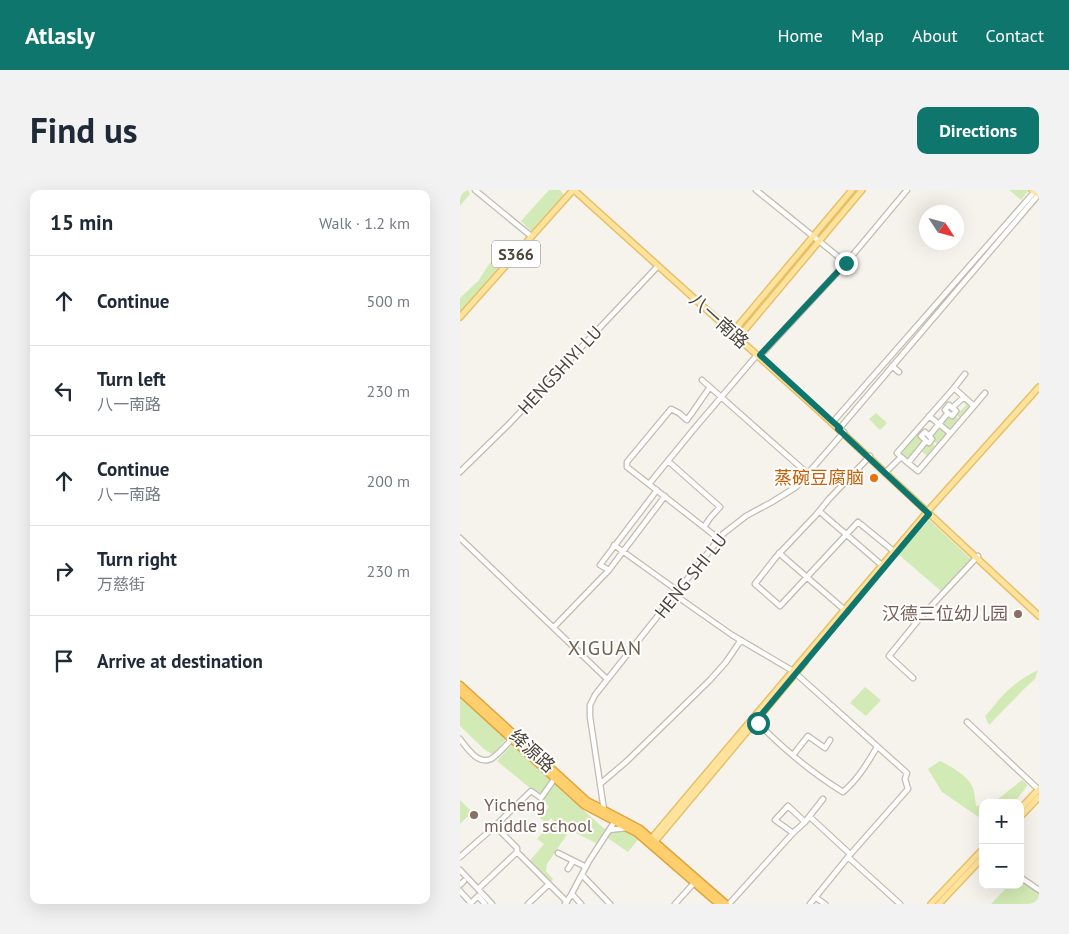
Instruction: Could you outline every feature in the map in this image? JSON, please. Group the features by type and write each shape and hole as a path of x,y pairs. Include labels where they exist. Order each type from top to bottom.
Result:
{"highway":[{"name":"绛源路","path":"460,685 587,801 640,829 694,883 719,904"},
{"name":"绛源路","path":"460,692 584,805 651,842 727,904"}],"main road":[{"name":"八一南路","path":"578,190 733,332"},
{"path":"733,332 852,190"},
{"path":"739,337 862,190"},
{"name":"S366","path":"460,318 572,192"},
{"name":"八一南路","path":"572,192 739,337 1039,614"},
{"path":"651,842 929,512 1039,387"},
{"path":"929,512 1039,392"},
{"path":"1024,805 1039,789"},
{"path":"1024,813 1039,797"},
{"path":"931,904 979,851"},
{"path":"939,904 979,861"}],"street":[{"path":"475,190 531,236"},
{"path":"564,190 572,192"},
{"path":"756,190 846,263"},
{"path":"649,484 721,397 846,263 906,190"},
{"path":"839,429 1037,193"},
{"path":"833,423 1037,193"},
{"name":"HENGSHIYI LU","path":"460,472 658,266"},
{"path":"892,366 900,372"},
{"path":"966,374 897,453 918,470 985,393"},
{"path":"702,380 808,473"},
{"path":"710,387 686,420 680,413 671,409 627,462 627,467 719,539"},
{"path":"954,388 974,406"},
{"path":"951,410 964,397"},
{"path":"942,402 962,420"},
{"path":"908,463 948,413 952,416 951,410"},
{"path":"929,416 950,433"},
{"path":"918,429 924,434 921,436 938,446"},
{"name":"HENG SHI LU","path":"604,810 590,717 590,705 594,695 723,534 746,516 796,486 844,433"},
{"path":"869,456 780,553 755,584 780,606 858,522 895,553"},
{"path":"886,472 902,458"},
{"path":"668,461 720,508 704,526"},
{"path":"609,570 600,564 657,490"},
{"path":"554,627 609,570 665,496"},
{"path":"819,512 883,567"},
{"path":"460,538 607,679"},
{"path":"614,545 741,640 795,672 906,773 905,780 908,788 810,904"},
{"path":"780,553 846,611"},
{"path":"913,678 888,656 920,618 977,557"},
{"path":"600,784 627,761 710,680 726,662 741,640"},
{"path":"755,719 793,754 843,792 864,769 877,747"},
{"path":"967,722 1039,789"},
{"path":"793,754 808,736 825,748 830,740"},
{"path":"460,739 471,753 482,760 491,759 512,739"},
{"path":"460,857 531,791 540,798 554,778"},
{"path":"727,904 810,817 823,800"},
{"path":"793,833 775,820 788,806 805,822"},
{"path":"810,817 900,904"},
{"path":"495,826 566,903 586,867 616,822"},
{"path":"610,830 627,828"},
{"path":"478,889 517,852"},
{"path":"558,854 586,867"},
{"path":"568,869 572,861"},
{"path":"460,870 492,904"},
{"path":"582,875 610,904"},
{"path":"1024,880 1039,890"},
{"path":"675,904 694,883"},
{"path":"528,904 549,884"},
{"path":"460,891 470,904 478,896 485,904"},
{"path":"572,894 582,904"},
{"path":"815,897 825,904"}],"green space":[{"path":"460,190 468,190 470,194 460,206"},
{"path":"549,190 560,190 565,196 532,232 521,221"},
{"path":"1009,190 1027,190 1028,191 1021,200"},
{"path":"526,239 460,313 460,298 479,280 489,264 498,258 510,243"},
{"path":"964,399 971,406 961,419 955,414 955,407 961,411 966,405 962,401"},
{"path":"876,413 887,423 880,430 869,419"},
{"path":"948,414 954,415 960,420 950,432 944,427 943,420"},
{"path":"942,428 949,433 938,445 930,436 935,429"},
{"path":"918,431 922,434 925,441 909,460 900,452"},
{"path":"927,442 931,442 937,447 928,457 920,450"},
{"path":"929,520 971,559 941,591 898,554"},
{"path":"1038,670 1035,679 989,725 985,716 1002,696 1025,677"},
{"path":"865,687 881,700 866,716 850,703"},
{"path":"460,694 506,737 493,755 460,726"},
{"path":"512,745 551,779 549,785 540,796 497,761"},
{"path":"940,761 967,778 974,791 976,806 979,806 979,817 942,792 928,769"},
{"path":"1022,780 1026,783 1027,786 1017,799 998,799"},
{"path":"554,783 608,832 615,821 641,836 628,852 606,837 600,845 570,830 547,864 546,871 553,879 549,884 528,863 544,844 537,839 553,820 551,818 546,823 540,818 549,807 543,799"},
{"path":"460,800 472,812 460,824"},
{"path":"1024,880 1039,890 1039,904 991,904 1005,889 1024,889"}],"place":[{"name":"蒸碗豆腐脑","path":"874,478"},
{"name":"汉德三位幼儿园","path":"1018,614"},
{"name":"Yicheng middle school","path":"474,815"}],"district":[{"name":"XIGUAN","path":"605,648"}],"route":[{"path":"758,723 756,721 929,514 838,429 840,428 760,355 846,263"}]}
